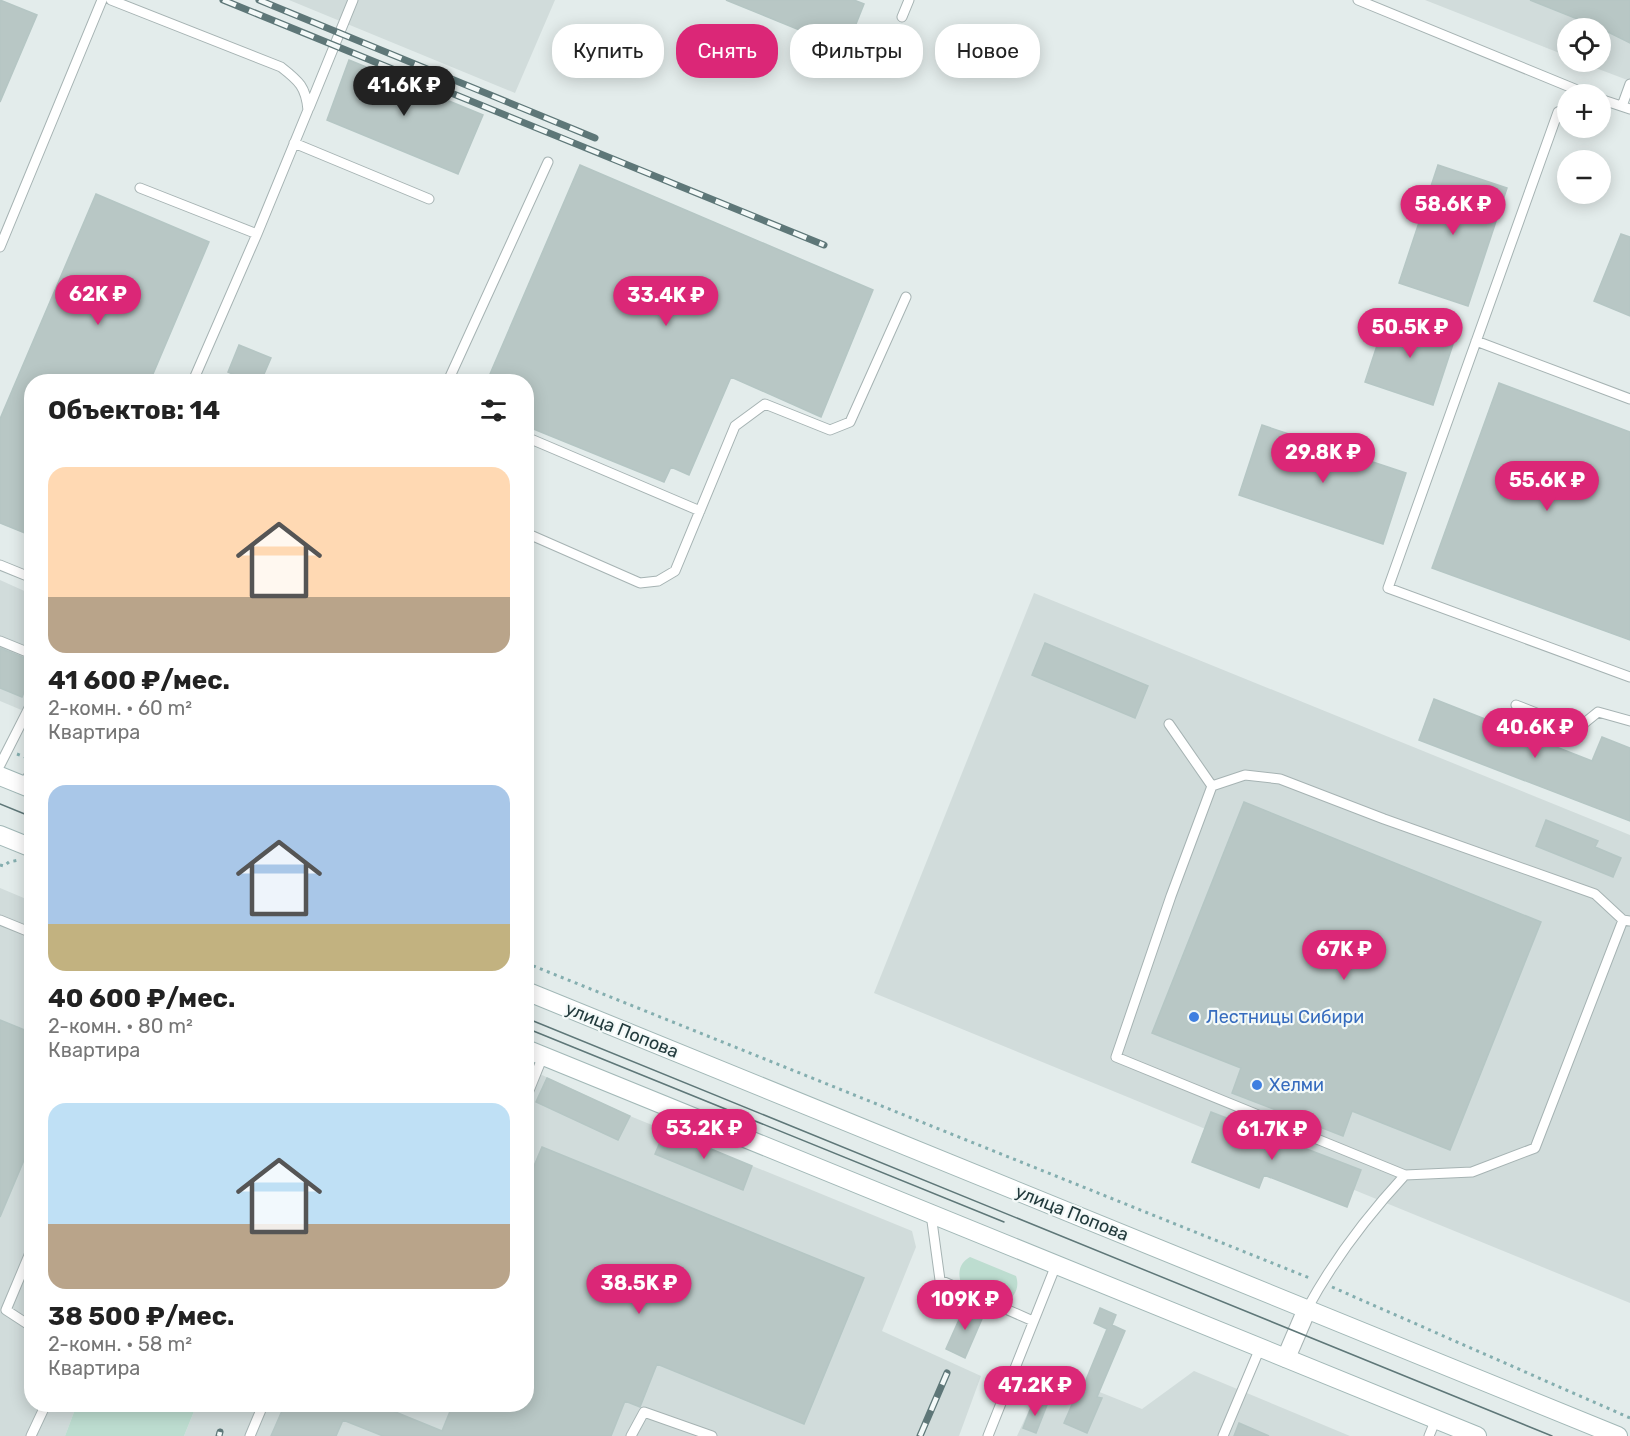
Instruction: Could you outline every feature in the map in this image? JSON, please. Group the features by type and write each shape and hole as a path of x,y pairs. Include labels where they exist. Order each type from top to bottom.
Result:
{"main road":[{"path":"0,776 24,780"},
{"path":"0,835 24,852"},
{"name":"улица Попова","path":"534,994 1618,1436"},
{"path":"535,1052 1286,1358 1432,1428 1477,1436"},
{"path":"1286,1358 1307,1309"}],"lane":[{"path":"0,247 102,0"},
{"path":"111,0 281,67 298,80 307,95 308,110"},
{"path":"196,374 257,234 353,0"},
{"path":"902,17 909,0"},
{"path":"1358,0 1563,84"},
{"path":"1611,103 1626,108 1630,84"},
{"path":"1557,115 1388,588 1630,677"},
{"path":"294,143 429,199"},
{"path":"451,374 548,162"},
{"path":"140,188 257,234"},
{"path":"534,537 640,583 658,581 675,571 735,426 765,404 830,430 850,422 906,297"},
{"path":"1476,342 1630,399"},
{"path":"534,440 700,511"},
{"path":"0,565 24,575"},
{"path":"0,641 24,651"},
{"path":"1515,705 1576,729 1598,712 1630,721"},
{"path":"0,765 24,718"},
{"path":"1169,724 1212,786"},
{"path":"1245,775 1280,779 1384,819 1595,894 1626,920 1534,1148 1472,1172 1405,1175 1116,1057 1171,896 1212,786 1245,775"},
{"path":"0,920 24,930"},
{"path":"1307,1309 1321,1283 1381,1201 1405,1175"},
{"path":"931,1214 940,1280 1033,1321"},
{"path":"988,1436 1056,1265"},
{"path":"24,1267 6,1310 24,1322"},
{"path":"1223,1436 1260,1348"},
{"path":"1013,1373 1060,1392"},
{"path":"31,1436 42,1412"},
{"path":"250,1436 260,1412"},
{"path":"631,1436 644,1412 712,1436"}],"path":[{"path":"0,865 4,866 24,855"},
{"path":"534,966 1321,1283 1630,1418"}],"shaded area":[{"path":"289,0 555,0 515,93"},
{"path":"1425,0 1630,0 1630,81 1606,72 1611,72 1611,18 1557,18 1557,52"},
{"path":"0,580 24,591 24,711 0,701"},
{"path":"1034,593 1630,835 1630,1303 874,993"},
{"path":"0,888 24,898 24,1412 74,1412 65,1436 0,1436"},
{"path":"534,1071 630,1116 912,1231 916,1247 882,1331 981,1376 959,1436 184,1436 194,1412 534,1412"},
{"path":"1047,1371 1142,1409 1194,1371 1350,1436 1017,1436"}],"green space":[{"path":"970,1257 1016,1276 1017,1288 1011,1298 1004,1303 962,1285 960,1269 963,1262"},
{"path":"74,1412 194,1412 184,1436 65,1436"}],"building":[{"path":"0,0 37,15 0,102"},
{"path":"726,0 854,0 864,4 856,24 790,24 790,26"},
{"path":"1530,0 1630,0 1630,43 1611,34 1611,18 1575,18"},
{"path":"349,60 483,115 458,174 327,120"},
{"path":"580,165 873,290 821,417 731,377 689,475 671,467 664,482 534,429 534,374 490,374"},
{"path":"1438,165 1507,188 1468,306 1399,283"},
{"path":"96,194 209,242 153,374 24,374 24,533 0,523 0,419"},
{"path":"1621,234 1630,237 1630,316 1594,301"},
{"path":"1388,312 1456,335 1433,405 1365,382"},
{"path":"239,345 271,358 264,374 228,372"},
{"path":"1499,383 1630,432 1630,640 1432,568"},
{"path":"1262,425 1406,473 1383,544 1239,495"},
{"path":"1045,643 1148,686 1135,718 1032,675"},
{"path":"0,648 24,658 24,692 22,697 0,688"},
{"path":"1434,699 1592,761 1602,737 1630,748 1630,821 1419,740"},
{"path":"1244,802 1541,922 1450,1150 1352,1111 1343,1136 1232,1093 1241,1068 1152,1033"},
{"path":"1546,820 1598,841 1595,847 1621,858 1613,877 1536,846"},
{"path":"0,1020 24,1030 24,1160 0,1217"},
{"path":"547,1078 630,1116 618,1140 536,1102"},
{"path":"1211,1112 1361,1170 1347,1207 1264,1175 1259,1188 1192,1162"},
{"path":"665,1130 752,1166 743,1190 655,1154"},
{"path":"542,1147 864,1278 804,1424 657,1364 640,1407 625,1401 611,1436 383,1436 343,1420 336,1436 271,1436 282,1412 395,1412 442,1431 450,1412 534,1412 534,1166"},
{"path":"966,1304 985,1312 965,1358 946,1349"},
{"path":"1100,1308 1116,1315 1112,1325 1125,1331 1097,1397 1102,1398 1087,1433 1064,1423 1077,1393 1081,1392 1107,1329 1094,1323"},
{"path":"1034,1400 1047,1405 1036,1433 1023,1428"},
{"path":"1239,1423 1269,1436 1234,1436"}],"tram line":[{"path":"0,804 24,814"},
{"path":"534,1021 1552,1436"},
{"path":"534,1031 1004,1222"}],"railway":[{"path":"223,0 824,245"},
{"path":"259,0 595,138"},
{"path":"920,1436 947,1373"},
{"path":"219,1436 220,1432"}],"place":[{"name":"Лестницы Сибири","path":"1194,1017"},
{"name":"Хелми","path":"1257,1085"}]}
